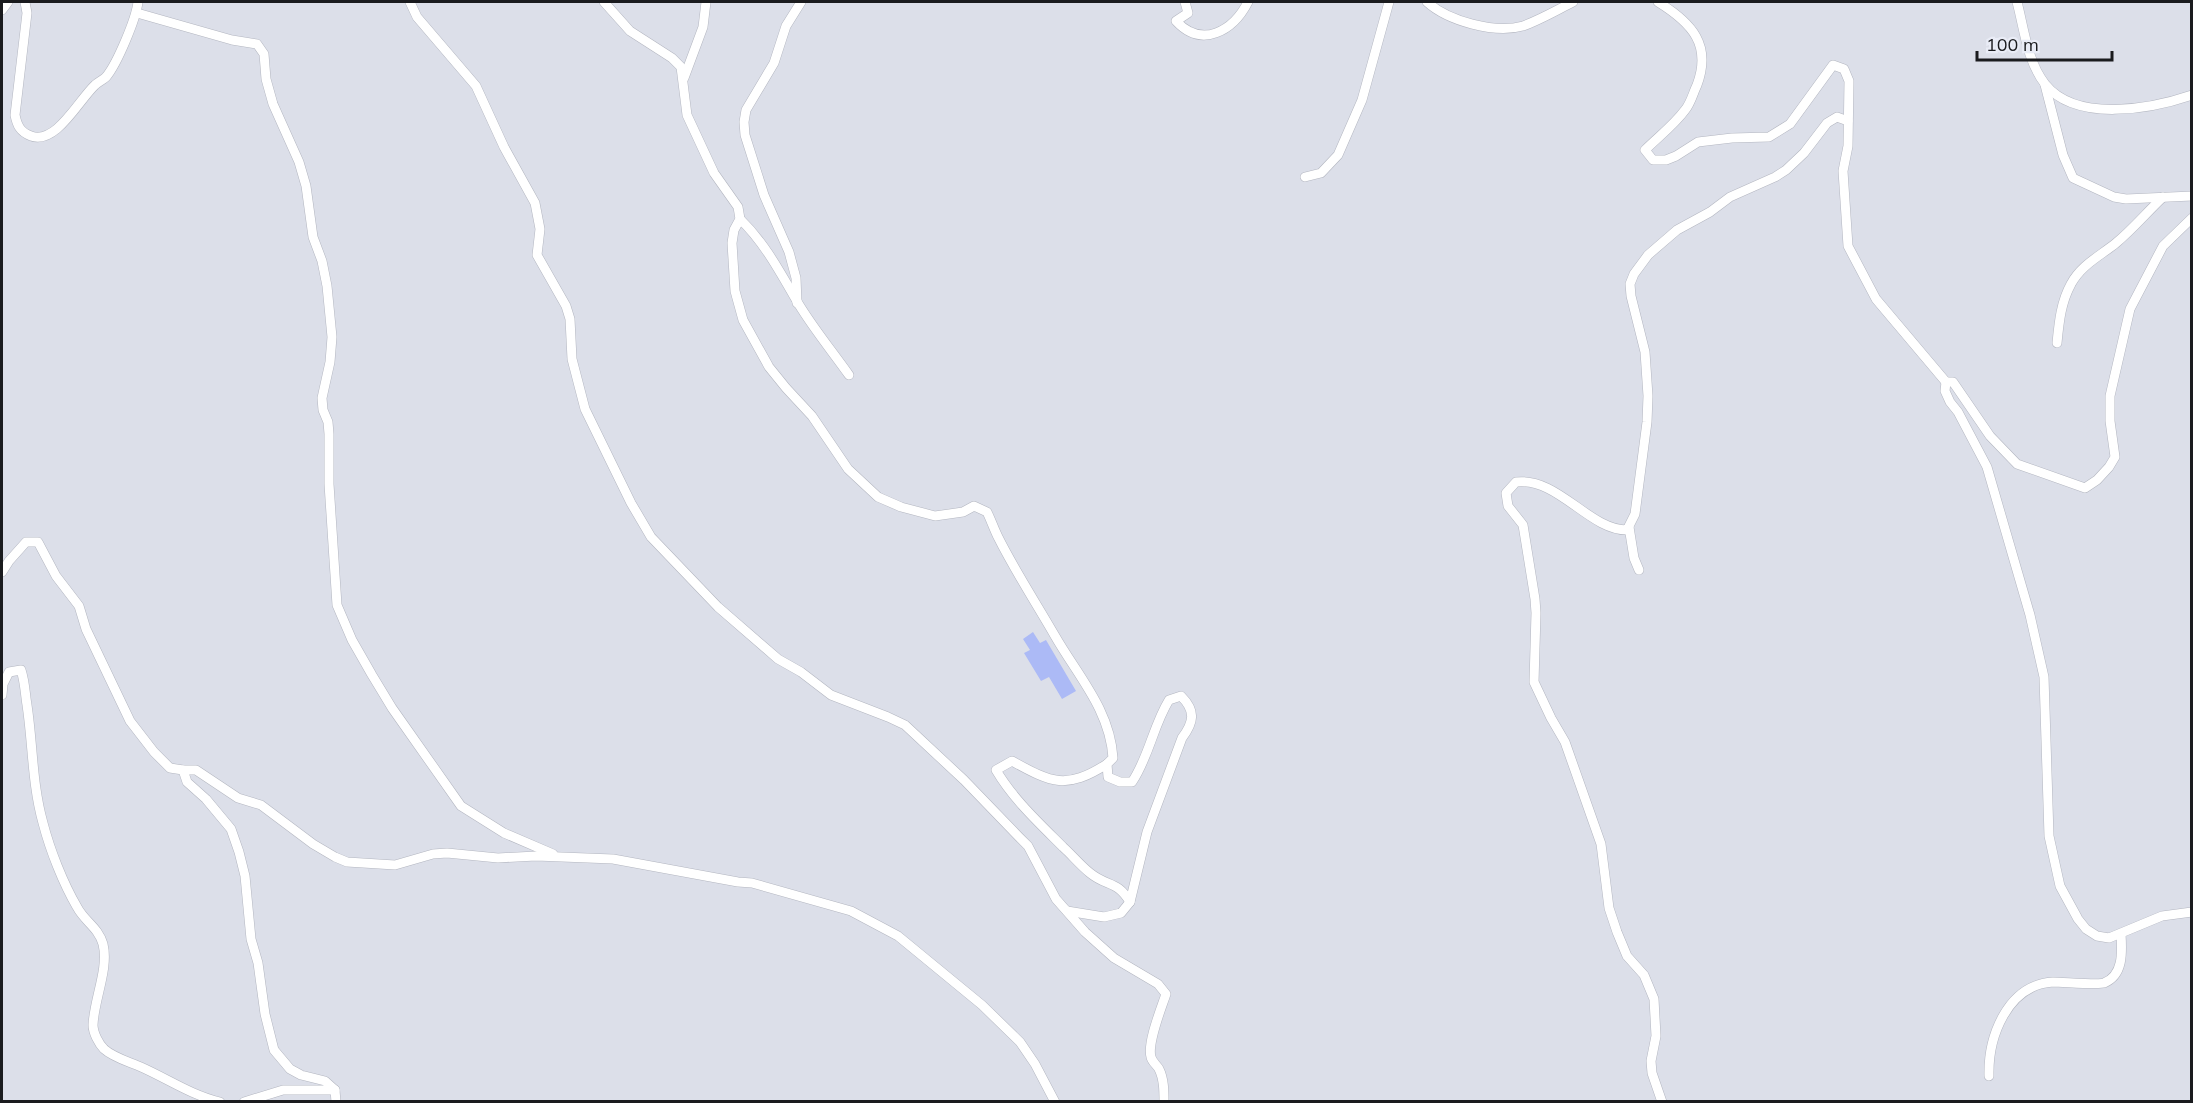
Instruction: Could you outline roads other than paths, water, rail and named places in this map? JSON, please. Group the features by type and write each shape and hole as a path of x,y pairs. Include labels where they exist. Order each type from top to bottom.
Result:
{"street":[{"path":"2,10 8,2"},
{"path":"25,2 27,13 15,115 18,127 28,135 39,138 50,135 96,84 106,77 133,24 138,2"},
{"path":"410,2 417,17 476,86 504,147 535,203 540,229 537,255 566,306 570,319 572,359 585,409 651,537 718,607 778,659 801,672 831,695 905,726 964,780 1028,846 1046,883 1085,932 1114,958 1158,984 1166,994 1153,1031 1151,1057 1159,1069 1163,1082 1164,1101"},
{"path":"604,2 630,31 681,66 687,115 714,173 738,207 740,219 772,260 797,303 849,375"},
{"path":"684,78 703,27 706,2"},
{"path":"797,303 796,278 789,252 764,195 745,135 744,122 746,110 774,63 789,21 801,2"},
{"path":"1185,2 1188,13 1176,21 1184,30 1196,35 1221,32 1231,24 1248,2"},
{"path":"1305,177 1321,172 1338,155 1362,100 1389,2"},
{"path":"1427,2 1439,11 1475,26 1509,28 1522,26 1573,2"},
{"path":"1659,2 1671,9 1697,38 1702,49 1703,62 1696,87 1685,110 1645,150 1653,159 1665,160 1676,156 1698,142 1769,137 1790,124 1833,65 1844,69 1849,81 1848,146 1843,171 1848,246 1876,299 1946,382 1945,391 1950,402 1958,412 1987,468 2031,621 2044,678 2049,836 2060,886 2086,929 2097,936 2109,938 2162,916 2192,912"},
{"path":"2017,2 2031,58 2044,83 2063,155 2073,178 2114,197 2126,200 2192,196"},
{"path":"137,13 226,38 257,44 264,54 269,91 299,162 306,186 313,237 322,261 327,286 332,337 330,362 322,398 329,434 329,484 337,605 352,640 392,708 461,806 504,833 561,857"},
{"path":"2044,83 2063,99 2075,105 2109,110 2135,109 2192,94"},
{"path":"1662,1101 1652,1073 1651,1061 1656,1036 1654,999 1644,975 1628,956 1617,932 1609,908 1601,844 1565,742 1534,682 1536,613 1526,537 1523,525 1508,506 1506,493 1516,482 1525,481 1550,489 1597,519 1619,530 1627,530 1635,514 1647,422 1648,396 1645,352 1631,296 1630,284 1634,274 1648,255 1677,230 1710,212 1730,197 1775,177 1804,153 1827,123 1837,117 1848,121"},
{"path":"2057,343 2062,306 2071,283 2078,273 2117,242 2163,197"},
{"path":"1946,382 1953,382 1990,436 2017,464 2085,488 2097,480 2115,457 2109,421 2110,396 2130,309 2163,246 2192,218"},
{"path":"740,219 734,230 732,243 735,291 743,320 762,356 786,388 812,416 848,469 878,497 895,506 935,516 963,512 974,506 987,512 998,536 1069,660 1100,708 1112,744 1113,758 1084,778 1059,781 1046,779 1012,761 996,770 1045,829 1091,874 1123,891 1130,902"},
{"path":"1629,527 1634,558 1639,570"},
{"path":"2,572 26,542 38,542 56,576 79,606 87,629 130,721 154,752 170,768 196,770 238,798 261,805 313,844 347,862 395,865 447,853 498,858 613,859 752,883 845,909 863,916 898,936 992,1015 1020,1042 1035,1064 1054,1101"},
{"path":"2,695 3,684 9,672 21,670 25,681 33,772 43,824 76,907 93,925 104,947 93,1028 98,1040 105,1049 185,1090 220,1101"},
{"path":"1067,911 1104,917 1121,913 1130,902 1147,832 1182,738 1189,728 1192,716 1190,704 1181,696 1169,700 1152,735 1140,771 1132,782 1120,782 1108,777 1107,764"},
{"path":"183,770 187,782 206,799 231,829 239,852 245,876 251,939 258,963 265,1014 274,1050 290,1069 301,1075 325,1081 335,1090 336,1101"},
{"path":"1989,1076 1996,1028 2008,1008 2026,990 2037,984 2078,982 2102,984 2113,977 2122,955 2121,934"},
{"path":"244,1101 283,1090 335,1090"}],"water":[{"path":"1033,632 1040,643 1046,640 1076,691 1062,699 1049,677 1041,681 1024,653 1030,650 1023,639"}]}
